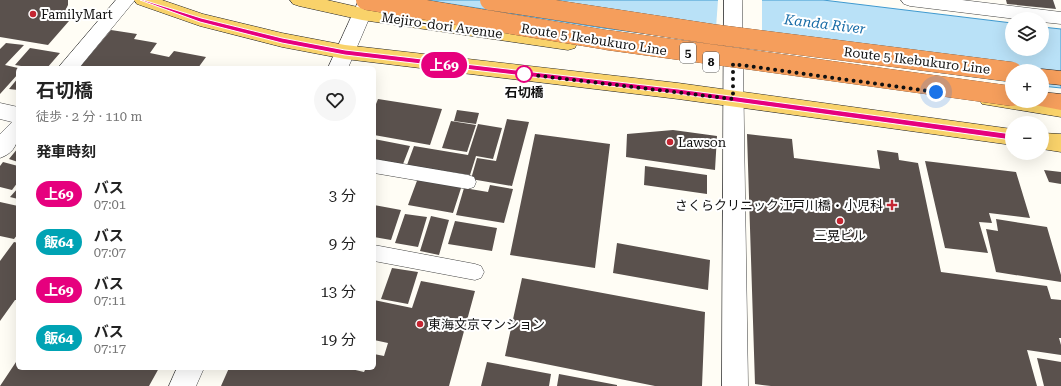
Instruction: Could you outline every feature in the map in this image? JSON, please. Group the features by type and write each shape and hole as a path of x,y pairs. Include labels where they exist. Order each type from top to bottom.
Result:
{"highway":[{"name":"Route 5 Ikebukuro Line","path":"490,0 712,34 1005,71"},
{"name":"Route 5 Ikebukuro Line","path":"365,5 448,15 687,53 1005,95"},
{"path":"1049,77 1061,78"},
{"path":"1049,101 1061,102"}],"main road":[{"path":"143,0 200,20 282,40 342,60 733,99 1005,136"},
{"name":"Mejiro-dori Avenue","path":"299,0 365,5 733,56 1061,109"},
{"path":"1049,142 1061,143"}],"street":[{"path":"70,66 126,0"},
{"path":"733,0 735,386"},
{"path":"910,0 958,3 1061,18"},
{"path":"342,60 365,5"},
{"path":"0,112 16,115"},
{"path":"0,150 16,130"},
{"path":"182,386 190,370"}],"lane":[{"path":"376,166 468,182"},
{"path":"376,253 475,272"}],"water":[{"name":"Kanda River","path":"426,0 823,0 1005,22 1005,56 1049,56 1049,28 1061,29 1061,88 1049,87 1049,64 1005,64 1005,81 603,28"}],"pier":[{"path":"718,0 762,0 762,49 715,42"}],"building":[{"path":"0,0 68,0 68,5 65,11 76,13 48,45 0,37"},
{"path":"1006,0 1053,0 1056,9 1007,4"},
{"path":"111,30 137,34 134,39 157,43 150,53 169,57 174,51 206,57 199,66 81,66"},
{"path":"6,43 24,45 5,65 16,68 16,76 0,94 0,49"},
{"path":"30,48 60,53 49,66 15,65"},
{"path":"16,80 16,90 9,89"},
{"path":"378,99 442,109 430,145 376,135 376,104"},
{"path":"457,110 479,113 476,124 454,121"},
{"path":"507,119 529,122 512,186 471,179 477,158 496,161"},
{"path":"451,121 476,125 467,152 442,148"},
{"path":"478,124 502,128 493,159 476,156 470,175 407,165 414,146 468,155"},
{"path":"673,130 717,136 715,170 626,157 627,134"},
{"path":"535,134 610,144 595,268 510,255"},
{"name":"三晃ビル","path":"747,134 792,139 794,158 880,169 877,150 898,153 899,160 918,163 941,272 1047,286 1051,299 1061,300 1061,338 1059,338 1061,355 1027,350 1037,386 771,386 755,384"},
{"path":"376,139 410,146 403,164 376,159"},
{"path":"16,150 16,161 9,159"},
{"path":"925,161 1016,172 1030,218 989,213 992,223 979,222 988,253 945,248"},
{"path":"3,162 16,165 16,185 12,190 0,187 0,166"},
{"path":"645,166 707,175 707,194 644,185"},
{"path":"1044,170 1061,172 1061,184 1049,182"},
{"path":"418,178 462,185 453,213 408,205"},
{"path":"490,185 513,189 504,223 456,215 464,188 488,192"},
{"path":"16,190 16,198 10,197"},
{"path":"0,202 16,206 16,236 14,239 0,236"},
{"path":"376,205 401,210 391,240 376,237"},
{"path":"405,214 427,217 418,247 395,243"},
{"path":"431,216 449,220 439,255 420,251"},
{"path":"996,219 1047,227 1061,275 1061,282 996,272 986,229 998,231"},
{"path":"455,221 497,228 492,251 448,244"},
{"path":"14,242 16,242 16,300 0,321 0,261"},
{"path":"617,243 710,260 708,290 613,273"},
{"path":"392,268 418,272 408,304 381,299"},
{"path":"522,278 705,312 702,386 655,386 505,356"},
{"name":"東海文京マンション","path":"421,281 475,291 449,386 221,386 228,370 356,370 364,372 365,370 376,370 376,354 384,356 388,343 376,340 376,300 412,308"},
{"path":"1037,358 1061,362 1061,386 1044,386"},
{"path":"16,362 16,370 158,370 149,386 0,386"},
{"path":"487,362 551,374 549,386 481,386"},
{"path":"559,374 617,385 617,386 557,386"}],"bus line":[{"name":"上69","path":"143,0 200,20 282,40 345,52 678,91 1005,136"}],"place":[{"name":"FamilyMart","path":"33,14"},
{"name":"石切橋","path":"524,74"},
{"name":"Lawson","path":"670,142"},
{"name":"さくらクリニック江戸川橋・小児科","path":"892,205"},
{"name":"三晃ビル","path":"840,221"},
{"name":"東海文京マンション","path":"420,324"}],"route":[{"path":"524,74 678,91 733,99 733,64 936,92"}]}
